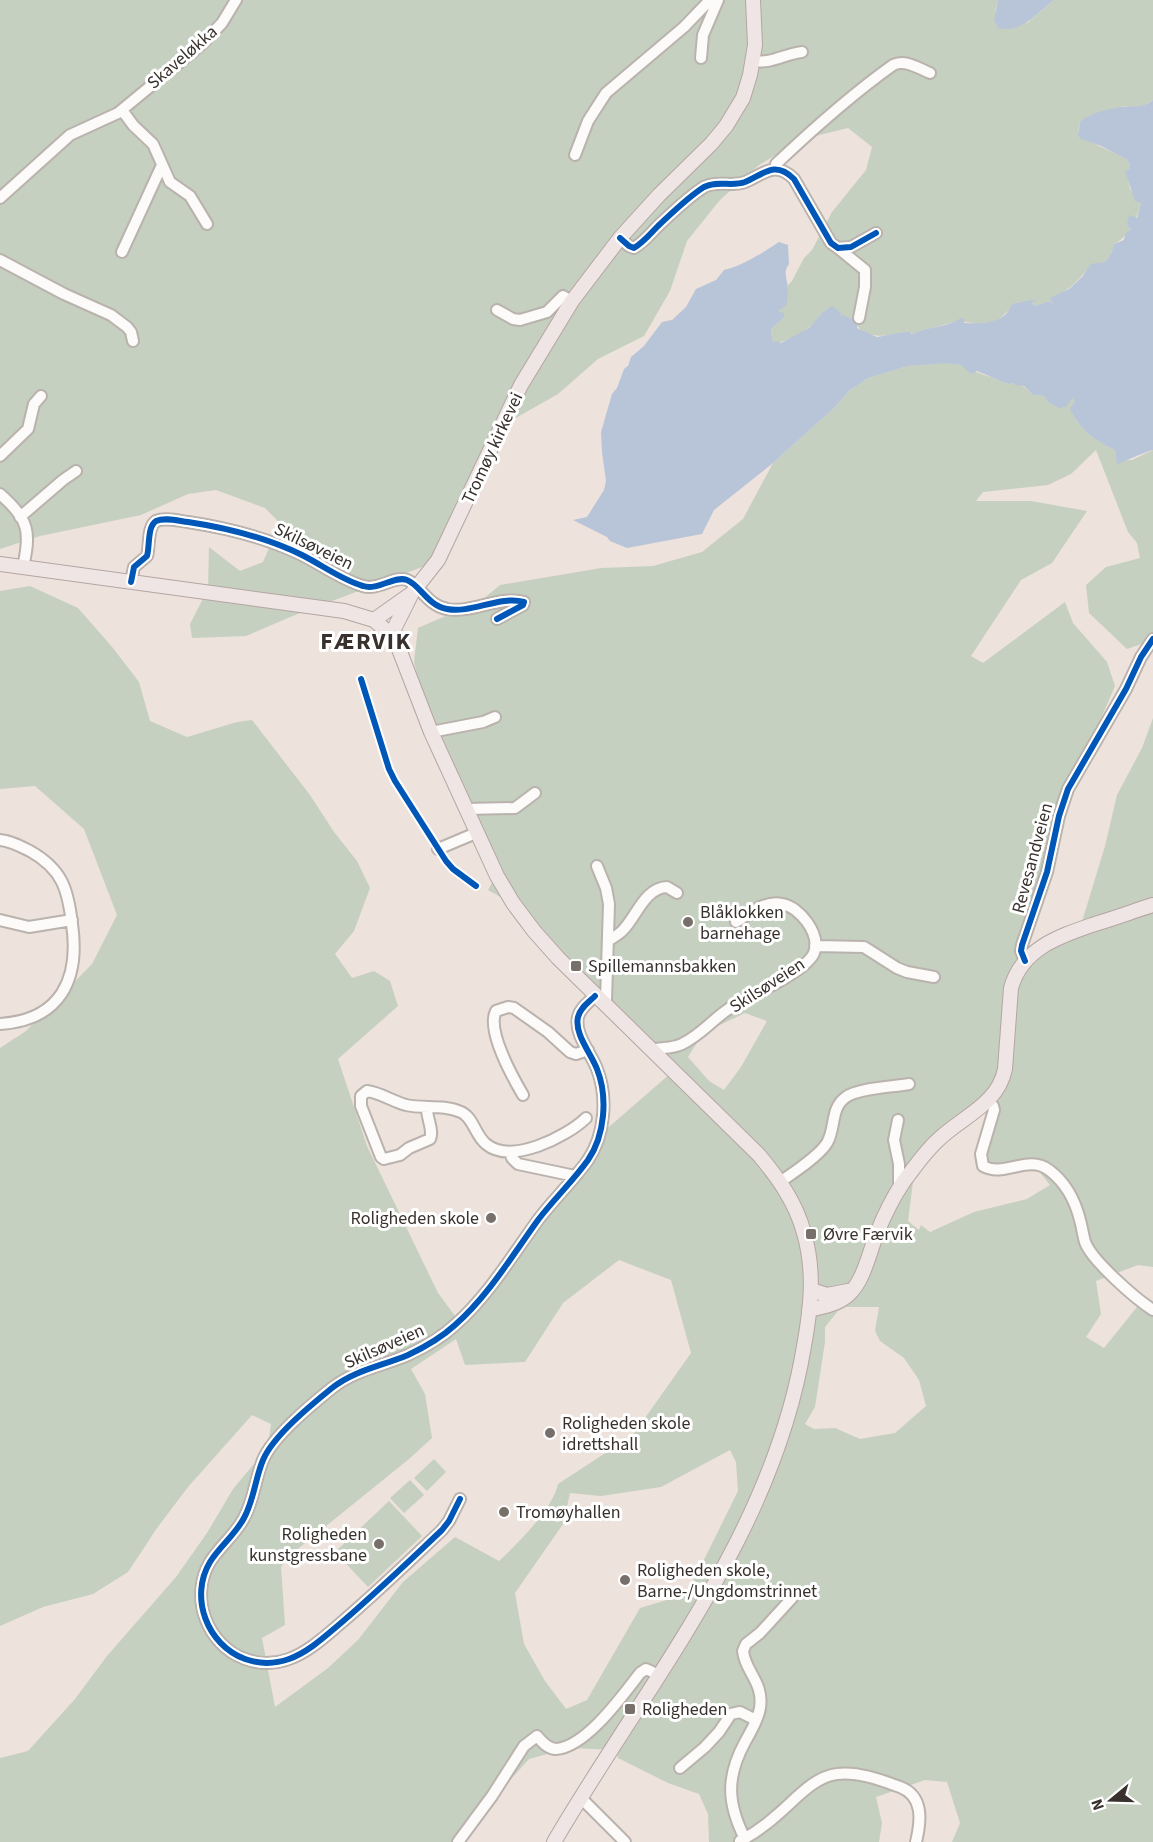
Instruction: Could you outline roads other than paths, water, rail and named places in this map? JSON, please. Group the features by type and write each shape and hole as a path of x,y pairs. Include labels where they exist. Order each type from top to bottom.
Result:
{"main road":[{"name":"Tromøy kirkevei","path":"393,631 414,591 438,560 521,385 572,301 620,238 659,195 711,144 726,126 742,98 753,61 755,45 753,0"},
{"path":"0,564 344,611 377,618 393,631 431,732 476,833 513,903 542,940 600,1000 759,1155 791,1200 803,1230 809,1258 811,1290 801,1365 794,1396 764,1489 735,1547 659,1676 554,1842"},
{"name":"Tromøy kirkevei","path":"377,618 414,591"},
{"name":"Revesandveien","path":"853,1289 887,1211 901,1185 936,1141 989,1101 1002,1082 1014,975 1025,961 1046,944 1062,936 1153,905"},
{"path":"811,1290 828,1295 853,1289"},
{"path":"809,1310 841,1300 853,1289"}],"street":[{"name":"Skaveløkka","path":"0,198 70,135 122,110 203,44 222,23 236,0"},
{"path":"575,155 588,121 606,93 684,27 710,0"},
{"path":"701,58 703,34 718,0"},
{"path":"753,61 767,62 802,52"},
{"path":"776,169 776,164 817,125 893,65 900,62 930,73"},
{"path":"122,110 133,125 153,144 170,182 190,196 207,224"},
{"path":"122,252 162,165"},
{"path":"620,238 634,248 642,244 657,227 704,188 715,184 741,184 770,170 776,169 789,173 831,243 865,270 865,287 859,318"},
{"path":"838,248 851,247 876,233"},
{"path":"0,260 64,294 111,315 127,327 133,341"},
{"path":"498,310 513,319 520,320 547,312 563,296 572,301"},
{"path":"0,456 27,429 34,404 41,396"},
{"path":"20,517 76,471"},
{"path":"0,494 27,529 29,542 23,567"},
{"name":"Skilsøveien","path":"131,582 134,567 147,556 152,526 161,520 172,520 223,527 260,537 364,586 378,586 407,579 414,591"},
{"path":"414,591 437,606 448,610 510,601 524,602 523,605 497,619"},
{"name":"Revesandveien","path":"1025,961 1021,951 1022,945 1047,872 1064,797 1153,639"},
{"path":"431,732 483,722 495,717"},
{"path":"466,809 515,808 535,793"},
{"path":"438,849 476,833"},
{"path":"0,840 20,846 51,866 65,888 72,921 75,959 62,993 50,1006 33,1017 0,1024"},
{"path":"597,866 606,888 609,904 606,1000 600,1000"},
{"path":"609,940 622,931 640,906 657,889 667,887 677,892"},
{"name":"Skilsøveien","path":"651,1050 680,1045 695,1037 728,1009 798,969 814,953 814,934 808,922 800,914 782,904 764,906 736,922"},
{"path":"0,920 29,927 72,921"},
{"path":"815,946 864,947 897,968 934,977"},
{"name":"Skilsøveien","path":"460,1499 442,1530 342,1623 305,1652 295,1657 286,1661 266,1663 245,1659 223,1646 208,1625 201,1593 205,1572 244,1519 254,1495 261,1464 279,1436 338,1384 365,1369 408,1355 442,1336 457,1324 473,1308 553,1201 589,1158 597,1143 603,1114 601,1083 579,1032 578,1016 582,1009 600,1000"},
{"path":"523,1095 505,1064 494,1022 496,1011 508,1007 514,1008 548,1032 570,1052 576,1054 588,1050"},
{"path":"780,1182 827,1143 836,1109 847,1095 909,1084"},
{"path":"427,1107 426,1116 432,1132 430,1139 409,1148 400,1155 384,1159 381,1157 360,1100 367,1091 375,1092 408,1106 446,1107 460,1111 470,1119 476,1132 488,1146 510,1152 560,1137 586,1118"},
{"path":"989,1101 994,1110 981,1154 983,1166 989,1170 999,1170 1022,1164 1039,1164 1050,1171 1073,1198 1086,1242 1093,1256 1141,1303 1153,1310"},
{"path":"898,1120 894,1140 901,1185"},
{"path":"510,1152 518,1164 575,1176"},
{"path":"792,1598 759,1634 746,1644 743,1651 759,1686 760,1710 736,1759 731,1787 734,1814 742,1840 768,1822 815,1781 831,1775 847,1773 879,1779 904,1789 912,1796 917,1801 920,1817 916,1842"},
{"path":"458,1842 492,1796 524,1746 537,1736 547,1747 556,1749 568,1745 607,1716 640,1673 646,1669 659,1676"},
{"path":"680,1768 720,1732 731,1714 740,1712 756,1720"},
{"path":"582,1798 625,1842"}],"water":[{"path":"998,0 1054,0 1028,21 1006,29 998,28 994,20"},
{"path":"1153,100 1153,450 1117,465 1115,450 1088,434 1078,423 1070,409 1075,401 1072,398 1066,407 1059,408 1048,402 1045,396 1033,395 1024,386 1008,384 977,371 971,374 961,365 946,363 908,366 868,378 849,391 835,407 773,463 714,510 702,534 627,548 573,520 587,517 604,490 606,481 601,432 612,394 617,388 624,369 628,366 631,357 644,346 662,322 672,320 686,307 696,289 716,280 724,270 745,262 779,242 788,245 787,300 786,306 779,310 784,313 784,317 771,329 773,343 776,341 781,343 809,328 822,313 832,306 841,313 840,316 843,315 857,321 857,328 877,337 910,331 912,334 961,318 964,318 964,323 992,322 1004,316 1011,305 1035,299 1032,303 1034,306 1050,301 1053,304 1050,298 1069,289 1082,277 1091,264 1105,262 1114,244 1124,240 1125,234 1131,229 1127,225 1129,215 1137,218 1141,203 1135,201 1125,171 1130,169 1128,160 1081,139 1078,135 1080,122 1099,112 1121,107 1141,106"}],"place":[{"name":"Blåklokken barnehage","path":"688,922"},
{"name":"Spillemannsbakken","path":"576,966"},
{"name":"Roligheden skole","path":"491,1218"},
{"name":"Øvre Færvik","path":"811,1234"},
{"name":"Roligheden skole idrettshall","path":"550,1433"},
{"name":"Tromøyhallen","path":"504,1512"},
{"name":"Roligheden kunstgressbane","path":"379,1544"},
{"name":"Roligheden skole, Barne-/Ungdomstrinnet","path":"625,1580"},
{"name":"Roligheden","path":"630,1709"}],"district":[{"name":"FÆRVIK","path":"366,641"}]}
